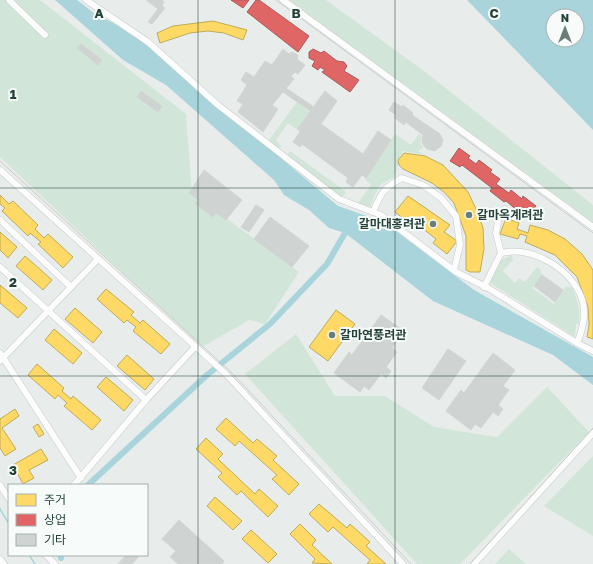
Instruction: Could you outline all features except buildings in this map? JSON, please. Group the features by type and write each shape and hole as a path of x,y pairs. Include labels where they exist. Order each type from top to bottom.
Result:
{"street":[{"path":"9,0 45,35"},
{"path":"86,0 148,42 218,105 339,199 382,215 454,270 577,344 593,351"},
{"path":"283,0 593,227"},
{"path":"0,170 226,374 403,564"},
{"path":"373,212 380,194 388,185 402,178 423,185 441,198 456,216 460,245 454,270"},
{"path":"484,287 500,253 496,233 499,216 505,209"},
{"path":"0,220 71,287"},
{"path":"500,253 512,251 525,252 539,257 557,267 573,284 582,298 584,315 583,329 577,344"},
{"path":"2,360 98,259"},
{"path":"0,268 146,400"},
{"path":"75,484 146,400 195,347"},
{"path":"0,353 2,360 81,478"},
{"path":"474,564 593,433"},
{"path":"0,485 8,497"},
{"path":"47,556 55,564"},
{"path":"0,558 4,564"}],"green space":[{"path":"0,0 40,0 186,114 192,193 299,272 265,324 249,320 202,347 0,157"},
{"path":"283,0 326,0 428,74 593,205 593,227"},
{"path":"297,102 309,112 298,128 300,132 288,123 276,140 282,147 278,148 269,140"},
{"path":"395,134 411,145 419,134 422,136 420,144 424,147 418,151 426,155 403,151 395,177 384,182 378,188 370,207 358,203 371,185 365,179"},
{"path":"290,151 346,193 342,197 287,156"},
{"path":"512,255 513,260 503,271 515,283 519,278 525,282 537,267 540,269 542,275 532,288 554,304 566,286 573,288 579,309 579,324 576,324 575,337 490,283 501,260"},
{"path":"296,334 335,396 385,396 434,427 497,437 547,387 589,432 460,564 417,564 245,374"},
{"path":"593,456 593,536 544,506"},
{"path":"509,549 526,564 495,564"}],"water":[{"path":"55,0 77,0 94,13 132,33 338,206 384,222 474,290 593,357 593,385 553,355 433,301 345,233 329,228 309,210 284,195 274,180 166,85 123,60"},
{"path":"467,0 593,0 593,130"}],"waterway":[{"path":"89,484 207,375 270,324 327,264 345,233"},
{"path":"0,509 8,522"},
{"path":"30,556 35,564"}],"tram line":[{"path":"276,0 593,233"},
{"path":"0,161 232,373 411,564"},
{"path":"470,564 593,428"}],"place":[{"name":"갈마옥계려관","path":"469,215"},
{"name":"갈마대홍려관","path":"433,224"},
{"name":"갈마연풍려관","path":"332,335"}]}
